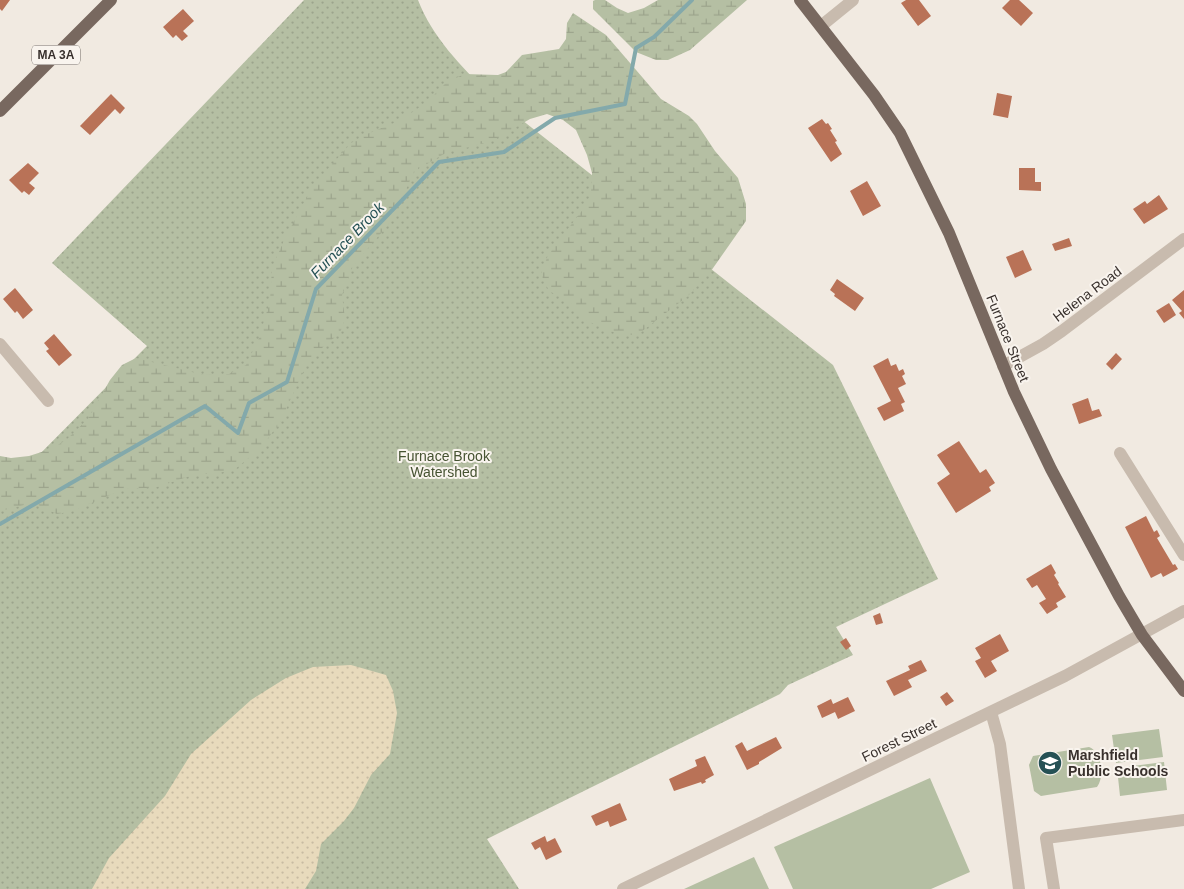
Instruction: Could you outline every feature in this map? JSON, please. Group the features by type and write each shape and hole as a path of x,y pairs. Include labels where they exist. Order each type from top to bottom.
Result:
{"main road":[{"name":"MA 3A","path":"0,111 111,0"},
{"name":"Furnace Street","path":"800,0 888,114 907,145 956,248 1003,366 1051,469 1142,635 1184,691"}],"street":[{"path":"821,26 853,0"},
{"name":"Helena Road","path":"1003,366 1062,331 1184,239"},
{"path":"0,344 48,401"},
{"path":"1120,453 1184,555"},
{"name":"Forest Street","path":"623,889 1065,676 1184,611"},
{"path":"991,712 1000,744 1019,889"},
{"path":"1054,889 1046,838 1184,820"}],"green space":[{"name":"Furnace Brook Watershed","path":"304,0 418,0 439,39 489,94 833,365 938,579 836,627 853,655 788,685 780,694 487,839 519,889 0,889 0,492 147,346 52,263"},
{"path":"605,0 628,13 644,8 658,0 747,0 690,50 668,60 656,60 636,52 593,9 593,1"},
{"path":"573,13 606,35 661,99 689,116 697,124 715,151 738,178 746,204 746,221 711,271 688,296 637,335 618,334 587,321 570,302 549,291 541,274 548,255 584,208 591,194 592,173 587,155 576,130 563,120 547,114 530,119 494,140 449,151 415,171 393,219 353,266 342,295 345,319 340,333 323,347 306,366 280,422 261,448 234,470 213,474 196,474 154,488 124,489 73,511 57,514 38,505 28,504 0,511 0,456 11,458 29,456 51,449 66,440 88,419 110,380 122,365 136,358 204,375 229,374 246,365 259,338 270,301 272,268 285,238 313,186 351,143 367,134 399,121 426,103 446,83 464,74 498,75 506,72 522,55 559,49 566,39 567,23"},
{"path":"1159,729 1163,757 1116,763 1112,735"},
{"path":"1089,747 1097,754 1101,765 1101,777 1097,787 1041,796 1034,791 1029,765 1033,756"},
{"path":"1164,762 1167,790 1120,796 1117,768"},
{"path":"930,778 970,872 931,889 793,889 774,847"},
{"path":"754,857 769,889 684,889"}],"sand":[{"path":"351,665 386,675 393,691 397,713 390,754 371,775 354,808 321,844 316,871 305,889 92,889 109,858 165,796 191,754 251,700 286,678 313,667"}],"building":[{"path":"0,0 10,0 2,11 0,9"},
{"path":"906,0 919,0 931,16 918,26 901,3"},
{"path":"1010,0 1019,0 1033,13 1021,26 1002,8"},
{"path":"183,9 194,21 183,31 188,36 182,41 176,35 173,38 163,27"},
{"path":"997,93 1012,96 1008,118 993,115"},
{"path":"111,94 125,108 120,114 115,109 90,135 80,126"},
{"path":"822,119 832,129 830,130 842,154 831,162 808,128"},
{"path":"28,163 39,173 29,183 35,188 29,195 24,191 22,193 9,180"},
{"path":"1019,168 1035,168 1035,182 1041,182 1041,191 1019,190"},
{"path":"867,181 881,206 863,216 850,191"},
{"path":"1159,195 1168,209 1144,224 1133,209 1145,201 1147,204"},
{"path":"1069,238 1072,246 1055,251 1052,244"},
{"path":"1023,250 1032,270 1015,278 1006,257"},
{"path":"837,279 864,298 855,311 834,296 835,294 830,290"},
{"path":"15,288 33,310 23,319 3,299"},
{"path":"1184,290 1184,319 1179,313 1182,311 1172,300"},
{"path":"1169,303 1176,315 1164,323 1156,311"},
{"path":"54,334 72,355 59,366 46,351 49,349 44,343"},
{"path":"1116,353 1122,359 1112,370 1106,364"},
{"path":"888,358 891,366 896,364 899,371 903,369 905,374 902,376 906,384 898,388 905,402 901,404 904,411 884,421 877,408 891,401 873,366"},
{"path":"1088,398 1092,411 1099,409 1102,416 1079,424 1072,404"},
{"path":"959,441 980,473 986,469 995,483 989,487 991,491 956,513 937,483 950,474 937,455"},
{"path":"1146,516 1154,532 1157,530 1160,536 1157,538 1173,565 1175,564 1178,569 1163,577 1161,573 1151,578 1125,527"},
{"path":"1051,564 1056,573 1054,575 1058,584 1066,597 1056,603 1058,607 1047,614 1039,603 1046,599 1037,585 1032,588 1026,579"},
{"path":"880,613 883,623 876,625 873,616"},
{"path":"1000,634 1009,651 991,661 997,671 985,678 975,661 981,658 975,648"},
{"path":"846,638 851,646 846,650 840,642"},
{"path":"921,660 927,671 908,680 912,687 894,696 886,681 910,670 908,666"},
{"path":"947,692 954,701 946,706 940,697"},
{"path":"848,697 855,711 838,719 835,712 822,718 817,706 831,699 833,704"},
{"path":"776,737 782,748 747,770 735,746 742,742 747,751"},
{"path":"705,756 714,775 702,784 701,782 674,791 669,779 697,766 695,760"},
{"path":"620,803 627,820 610,827 608,821 596,826 591,816"},
{"path":"545,836 547,842 555,838 562,852 546,860 540,847 535,850 531,843"}],"waterway":[{"name":"Furnace Brook","path":"0,524 205,406 238,433 249,403 287,382 316,289 439,162 504,152 555,118 625,104 636,48 654,37 692,0"}],"place":[{"name":"Marshfield Public Schools","path":"1050,763"}]}
